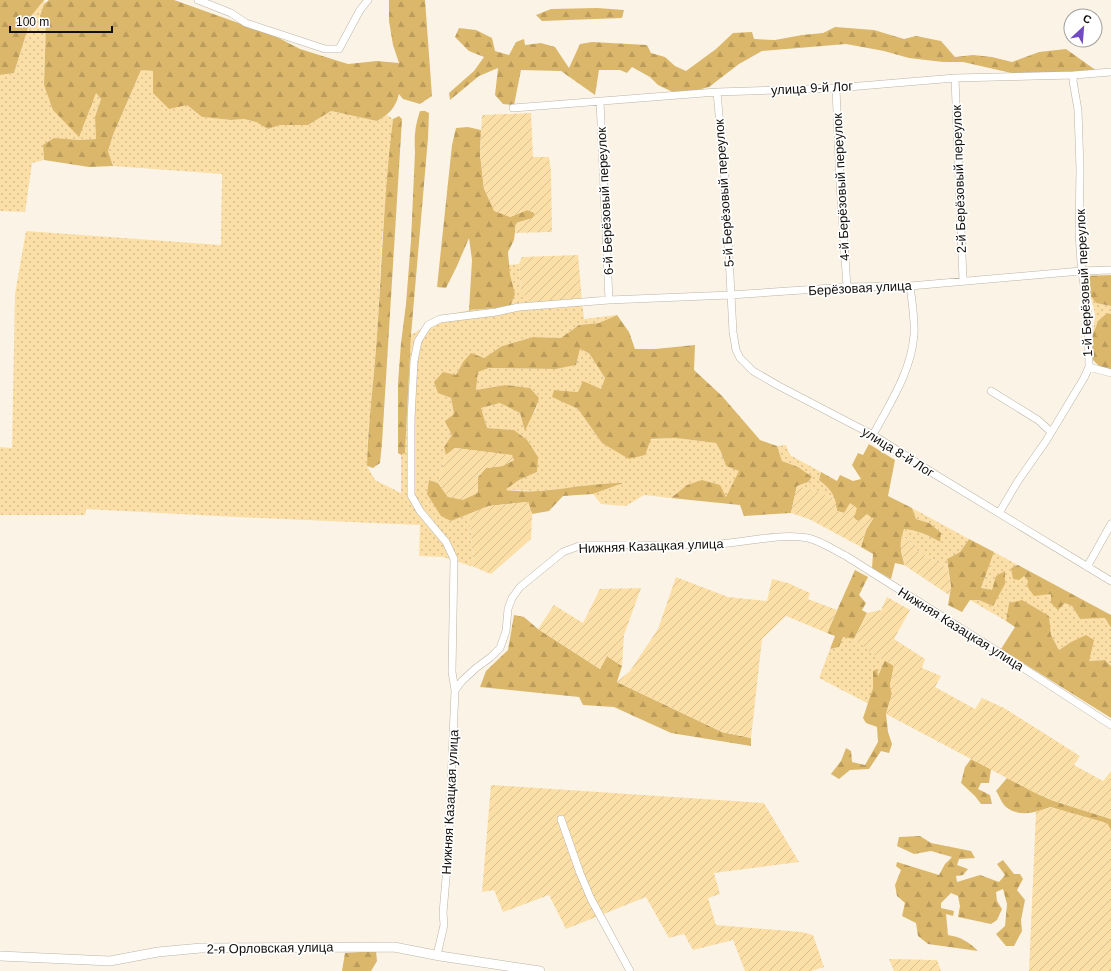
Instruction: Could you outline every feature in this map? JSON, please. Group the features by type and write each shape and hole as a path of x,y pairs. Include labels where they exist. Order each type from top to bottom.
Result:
{"street":[{"path":"198,0 231,13 246,23 325,49 339,49 360,10 368,0"},
{"name":"улица 9-й Лог","path":"513,108 717,92 836,88 955,78 1074,75 1111,72"},
{"name":"1-й Берёзовый переулок","path":"999,513 1051,432 1084,378 1089,366 1088,316 1081,271 1079,233 1079,132 1078,110 1073,81 1074,75"},
{"name":"2-й Берёзовый переулок","path":"955,78 963,280"},
{"name":"4-й Берёзовый переулок","path":"836,88 840,183 847,287"},
{"name":"5-й Берёзовый переулок","path":"717,92 725,188 730,295"},
{"name":"6-й Берёзовый переулок","path":"600,101 609,300"},
{"name":"Берёзовая улица","path":"455,690 452,672 452,599 454,559 446,542 420,511 411,495 414,361 418,341 428,325 440,319 496,312 519,307 609,300 730,295 847,287 910,286 963,280 1111,270"},
{"path":"873,435 904,377 910,356 914,335 910,286"},
{"name":"улица 8-й Лог","path":"730,295 736,350 740,358 753,371 873,435 1111,581"},
{"path":"1089,366 1111,373"},
{"path":"991,391 1038,420 1051,432"},
{"path":"1087,567 1111,524"},
{"name":"Нижняя Казацкая улица","path":"437,955 444,925 443,913 448,855 455,690 462,681 476,668 491,658 500,648 506,631 508,609 512,598 520,587 563,552 579,546 719,544 788,536 809,538 846,556 1111,725"},
{"path":"561,819 588,892 630,971"},
{"name":"2-я Орловская улица","path":"0,956 110,961 158,952 201,948 394,947 540,971"}],"shaded area":[{"path":"44,0 40,16 46,23 44,85 96,93 101,99 95,117 96,139 43,145 44,160 32,163 25,212 0,211 0,75 14,73 32,15"},
{"path":"141,70 154,71 154,93 187,105 202,117 231,120 244,119 256,122 268,129 280,125 308,125 331,111 377,121 387,115 393,119 382,240 377,335 368,436 367,466 375,480 401,493 401,455 405,452 411,335 443,316 469,310 510,307 509,265 519,264 521,291 582,301 584,319 617,315 599,323 579,325 561,338 533,337 502,346 484,358 463,362 456,375 438,393 451,398 454,414 452,435 444,447 446,455 438,483 429,480 450,521 469,514 474,567 443,557 419,556 420,525 86,509 85,515 0,515 0,447 12,448 15,294 26,231 221,245 222,174 113,166 108,151 113,135"},
{"path":"531,113 533,157 549,157 551,172 552,232 515,233 516,223 533,218 535,213 527,210 510,217 494,211 484,189 480,154 482,115"},
{"path":"578,255 582,301 533,306 521,291 519,264 522,257"},
{"path":"1090,295 1096,303 1111,306 1111,314 1107,313 1098,321 1093,334 1095,313"},
{"path":"580,349 589,353 605,378 601,389 578,392 554,390 569,405 578,409 602,443 676,438 716,443 726,466 740,471 726,497 687,485 671,498 644,495 626,506 601,504 593,494 621,484 537,491 504,490 519,480 537,472 514,430 487,428 481,408 500,403 520,413 525,430 535,412 539,398 530,388 505,385 476,390 478,372 489,368 556,369 576,365"},
{"path":"786,445 790,455 821,472 819,480 831,490 835,499 817,491 797,486 808,482 798,467 782,461 777,446"},
{"path":"455,448 512,455 514,460 502,466 486,468 478,477 478,493 463,500 448,497 438,483 446,455"},
{"path":"797,486 817,491 835,499 837,511 844,513 850,503 857,508 854,518 858,521 867,514 873,519 866,530 861,547 809,519 791,513"},
{"path":"528,502 532,514 531,539 491,574 474,567 469,514 489,506"},
{"path":"912,508 969,539 960,552 947,559 948,569 916,550 908,539 901,537 904,529 913,530 939,542 929,523 916,519"},
{"path":"901,537 908,539 916,550 948,569 951,587 949,595 904,565 901,550"},
{"path":"994,552 1018,565 1011,568 1024,576 1028,581 1052,594 1058,610 1065,603 1072,606 1080,619 1105,618 1111,628 1111,666 1105,660 1089,661 1071,642 1059,650 1051,635 1049,616 1009,603 1006,621 970,600 979,600 993,605 992,591 981,588"},
{"path":"676,577 728,597 767,601 772,579 788,583 810,593 808,599 837,610 827,633 786,616 762,639 751,738 722,732 617,682 630,671 658,629"},
{"path":"641,588 624,635 622,666 607,656 600,669 538,629 554,605 583,623 600,589"},
{"path":"887,597 910,610 894,639 925,659 922,668 941,676 935,687 975,709 982,698 1004,708 1080,756 1074,765 1103,781 1111,771 1111,819 1051,800 1037,794 886,714 892,694 890,685 894,666 872,653 854,639 867,613 881,610"},
{"path":"843,636 854,639 885,660 878,676 873,671 873,688 869,704 819,678 830,649 839,647"},
{"path":"491,785 764,803 799,862 714,873 720,894 708,898 716,925 802,932 813,935 824,967 811,971 745,971 733,940 693,950 684,934 669,938 646,897 566,929 549,895 503,912 494,890 482,892"},
{"path":"1051,807 1107,823 1111,830 1111,971 1029,971 1036,812"},
{"path":"889,959 937,960 941,971 894,971"}],"green space":[{"path":"0,0 44,0 32,15 14,73 0,75"},
{"path":"49,0 174,0 275,36 300,49 348,64 377,61 399,63 393,45 389,21 389,0 425,0 432,96 420,104 403,99 399,94 396,104 385,116 377,121 331,111 308,125 280,125 268,129 256,122 244,119 231,120 202,117 187,105 169,109 153,93 153,71 141,70 113,135 108,151 113,166 89,167 44,160 43,145 54,138 78,140 96,139 95,117 101,99 96,93 79,137 53,110 44,85 46,23 40,16 44,4"},
{"path":"597,8 624,10 622,18 542,21 536,15 551,9"},
{"path":"835,27 874,30 904,39 916,36 941,41 955,57 973,55 992,57 1012,62 1039,52 1066,49 1097,71 1016,74 963,62 943,62 909,58 884,51 846,44 762,51 739,64 709,87 679,95 658,85 650,77 632,67 627,73 620,70 599,70 595,95 561,71 521,70 514,105 503,104 495,95 498,68 479,76 450,100 449,93 474,71 484,57 469,51 455,37 459,28 476,30 492,38 495,51 509,55 516,42 524,39 525,45 541,43 555,47 569,68 580,44 592,42 647,45 651,53 665,57 675,66 686,71 716,49 733,33 752,32 754,39 775,40 823,33"},
{"path":"420,111 429,113 428,138 411,335 405,453 401,455 398,453 398,383 411,240 415,136"},
{"path":"399,116 402,119 382,443 380,463 373,468 367,466 385,200 393,119"},
{"path":"468,127 481,130 480,154 484,189 510,217 527,210 535,213 533,218 516,223 514,240 508,252 510,275 515,294 510,307 469,310 472,260 469,238 446,288 437,287 452,145 456,128"},
{"path":"1111,275 1111,306 1096,303 1090,295 1085,276"},
{"path":"1107,313 1111,314 1111,370 1100,367 1092,359 1093,334 1098,321"},
{"path":"617,315 629,332 635,349 655,349 695,345 694,370 722,396 760,440 777,446 782,461 798,467 812,477 808,482 797,486 791,513 744,516 740,505 671,498 687,485 702,480 720,485 726,497 739,471 726,466 716,443 676,438 651,439 645,455 629,459 602,443 578,409 552,397 554,390 578,392 583,381 601,389 605,378 589,353 580,349 576,365 556,369 489,368 478,372 476,390 505,385 530,388 539,398 535,411 525,431 520,413 500,403 481,408 487,428 514,430 527,440 538,457 537,472 519,480 505,490 535,491 623,483 593,494 563,496 549,511 532,514 528,502 489,506 451,521 441,516 427,494 429,480 438,483 448,497 478,477 486,468 502,466 514,460 511,455 455,448 446,455 444,447 452,435 445,421 454,414 451,398 438,393 434,382 443,372 456,375 463,362 471,353 484,358 502,346 533,337 561,338 579,325 599,323"},
{"path":"869,444 895,460 888,496 912,508 916,519 929,523 941,533 940,542 922,533 904,529 901,539 901,553 904,565 895,563 891,579 872,568 873,554 861,547 866,530 873,518 858,521 844,513 837,511 832,493 819,480 821,472 837,481 840,475 853,481 861,479 852,465 858,453 863,455"},
{"path":"969,539 994,552 981,588 992,590 996,576 1005,571 1005,584 993,606 979,600 970,600 962,612 948,605 951,587 947,559 960,552"},
{"path":"1018,565 1111,615 1111,628 1105,618 1080,619 1072,606 1065,603 1058,610 1051,603 1051,594 1034,596 1027,586 1028,581 1024,576 1019,580 1013,579 1011,568"},
{"path":"855,570 868,577 859,595 866,603 862,610 867,613 854,639 843,637 839,647 830,649 835,636 827,633"},
{"path":"1022,600 1049,616 1051,635 1059,650 1086,635 1094,640 1089,661 1105,660 1111,666 1111,718 1001,649 1015,627 1006,621 1009,603"},
{"path":"514,615 524,617 538,629 600,669 607,656 622,666 617,682 722,732 751,738 751,746 671,733 614,707 583,705 579,697 480,687 486,671 508,650"},
{"path":"885,660 894,666 890,685 892,694 886,714 888,732 892,744 889,753 881,751 869,769 850,770 839,779 831,774 841,761 846,748 851,751 852,762 865,765 878,742 877,727 866,723 863,718 873,688 873,671 877,669 878,676"},
{"path":"971,759 991,769 989,783 981,783 978,789 990,795 992,804 981,804 961,783 965,767"},
{"path":"1007,778 1051,800 1111,819 1111,830 1051,807 1028,813 1011,810 1005,806 996,791"},
{"path":"920,836 931,843 971,851 975,858 959,859 957,865 968,869 963,875 956,876 957,882 980,875 999,882 1005,875 997,864 1003,860 1014,874 1020,874 1023,879 1017,890 1025,900 1021,920 1022,931 1014,946 1006,946 996,934 1005,926 1007,904 1003,889 996,892 997,901 1002,909 997,920 991,924 958,917 960,906 958,896 951,893 941,903 941,908 954,911 953,916 946,914 948,935 964,940 978,951 928,944 918,936 916,923 902,916 905,903 897,896 895,885 901,870 896,866 897,862 939,875 945,864 952,857 931,851 914,854 897,846 899,837"},
{"path":"376,951 377,961 371,971 342,971 345,953"}]}
